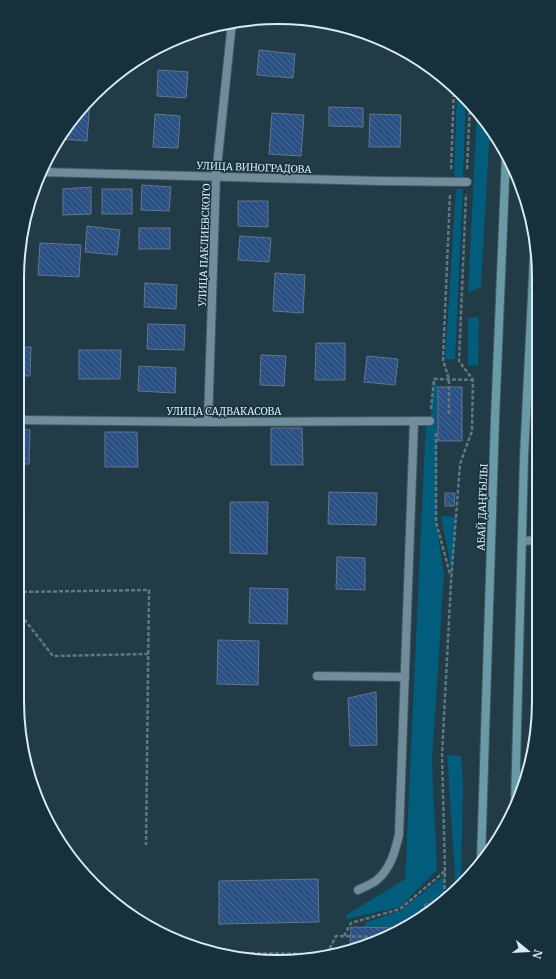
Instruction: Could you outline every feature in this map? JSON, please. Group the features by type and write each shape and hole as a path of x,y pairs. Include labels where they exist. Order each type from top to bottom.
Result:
{"main road":[{"name":"АБАЙ ДАҢҒЫЛЫ","path":"481,854 495,427 506,165"},
{"path":"515,792 524,457 532,296"}],"street":[{"name":"УЛИЦА ПАКЛИЕВСКОГО","path":"208,422 216,176 231,28"},
{"name":"УЛИЦА ВИНОГРАДОВА","path":"47,172 467,182"},
{"name":"УЛИЦА САДВАКАСОВА","path":"24,420 208,422 430,421"},
{"path":"358,890 377,881 386,869 394,854 399,835 414,421"},
{"path":"522,541 532,540"},
{"path":"317,676 405,677"}],"path":[{"path":"449,414 449,379 443,360 454,94"},
{"path":"444,893 442,755 451,578 456,499 460,464 472,432 473,380 459,361 470,112"},
{"path":"451,578 436,522 435,421 430,421 434,379 473,380"},
{"path":"24,592 149,590 146,844"},
{"path":"24,619 54,656 148,654"},
{"path":"344,936 351,924 400,909 445,871"},
{"path":"330,950 336,936 373,937"},
{"path":"251,953 299,954"}],"shaded area":[{"path":"457,97 466,107 463,177 454,177"},
{"path":"477,119 489,138 481,287 468,293"},
{"path":"456,189 463,189 455,359 445,359"},
{"path":"479,317 478,366 468,365 468,318"},
{"path":"434,379 438,387 436,522 444,574 432,762 437,870 400,907 346,919 346,915 405,879 426,421 430,421"},
{"path":"441,516 456,517 452,573"},
{"path":"447,755 461,756 463,786 461,877 455,884"},
{"path":"445,875 444,893 433,903 405,921 392,928 364,927 366,922 400,911"}],"building":[{"path":"259,50 295,54 293,78 257,75"},
{"path":"158,70 188,72 186,98 157,96"},
{"path":"329,107 363,108 363,127 329,126"},
{"path":"89,108 87,141 65,139 76,123"},
{"path":"272,113 304,115 301,156 269,154"},
{"path":"155,114 180,116 178,148 153,147"},
{"path":"370,114 401,115 400,147 369,147"},
{"path":"142,185 171,187 169,211 141,210"},
{"path":"91,187 91,214 63,215 63,189"},
{"path":"102,189 132,189 132,214 102,214"},
{"path":"238,201 268,201 268,227 238,226"},
{"path":"87,226 120,230 117,255 85,252"},
{"path":"139,228 170,228 170,249 139,249"},
{"path":"240,236 271,238 269,262 238,260"},
{"path":"40,243 81,245 79,277 38,275"},
{"path":"275,273 305,275 303,313 273,311"},
{"path":"145,283 177,285 176,309 144,307"},
{"path":"148,324 185,325 184,350 147,349"},
{"path":"316,343 345,343 345,380 315,380"},
{"path":"24,347 31,347 30,376 24,376"},
{"path":"79,350 121,350 120,379 79,379"},
{"path":"261,355 286,356 284,386 260,385"},
{"path":"367,356 398,359 395,385 364,382"},
{"path":"139,366 176,368 175,393 138,391"},
{"path":"438,387 462,387 462,441 438,441"},
{"path":"271,428 302,428 303,465 271,465"},
{"path":"24,430 30,430 29,464 24,464"},
{"path":"105,432 137,432 138,467 105,467"},
{"path":"329,492 377,493 376,525 328,524"},
{"path":"445,493 455,493 454,506 445,506"},
{"path":"230,502 268,502 267,554 230,553"},
{"path":"337,557 365,558 365,590 336,589"},
{"path":"250,588 288,589 287,624 249,623"},
{"path":"218,640 259,641 258,685 217,684"},
{"path":"376,692 377,745 350,746 348,698"},
{"path":"318,879 319,922 219,924 219,881"},
{"path":"425,904 431,904 425,908"},
{"path":"351,927 392,928 360,942 350,944"}]}
